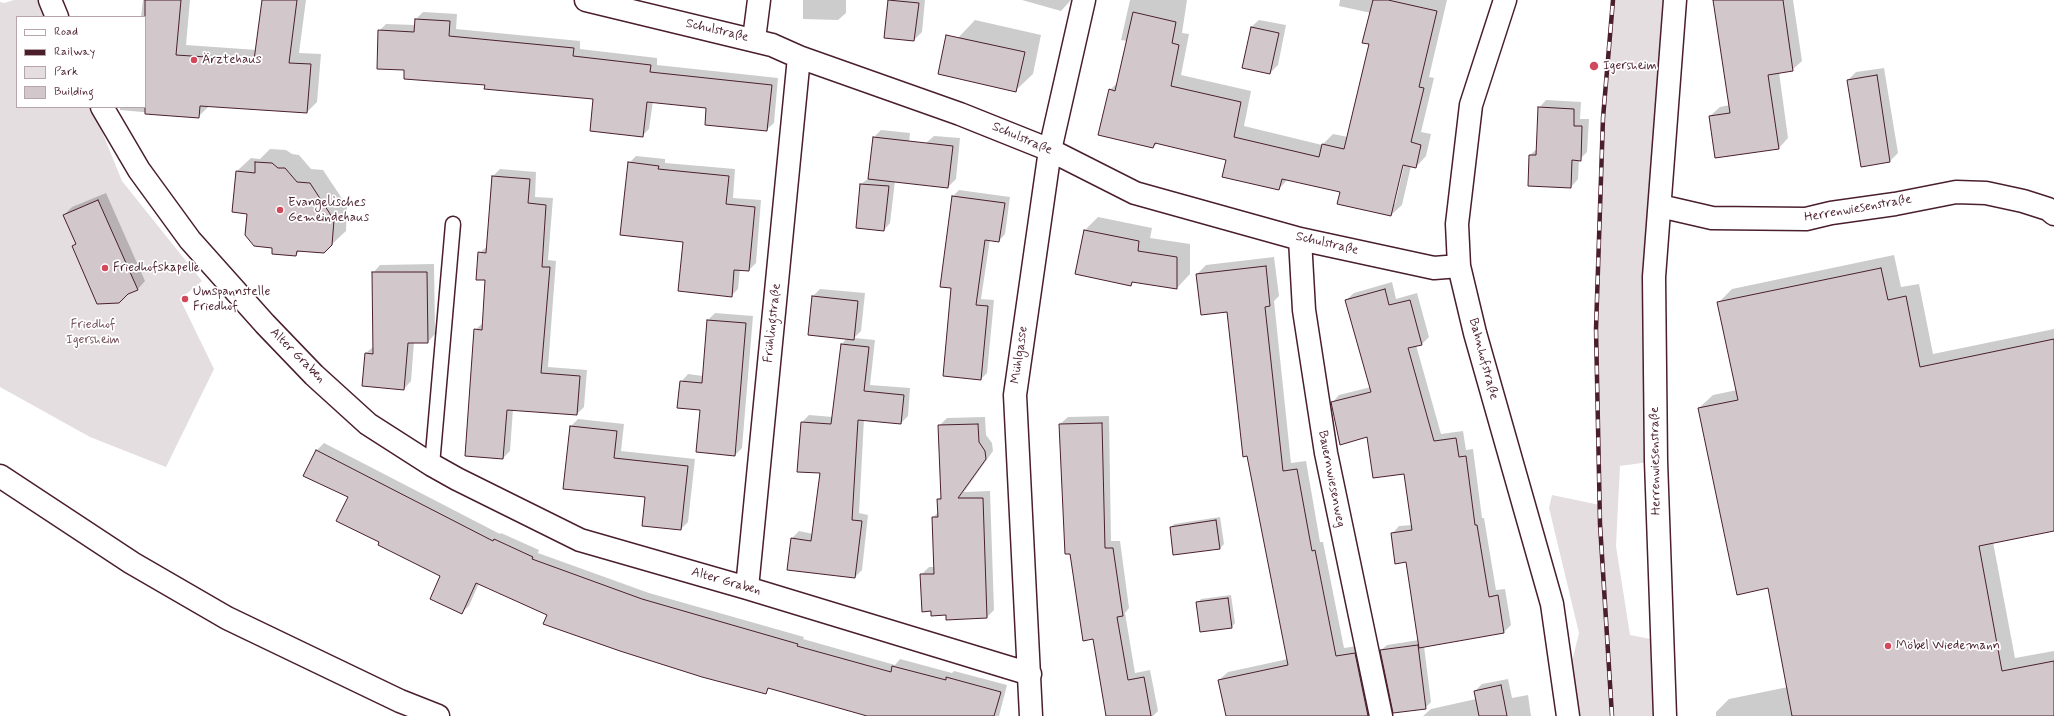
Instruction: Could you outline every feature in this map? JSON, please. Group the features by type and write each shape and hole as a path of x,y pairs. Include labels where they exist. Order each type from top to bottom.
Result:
{"street":[{"path":"50,0 57,16"},
{"name":"Schulstraße","path":"586,0 754,39 772,45 800,57 960,114 1050,150 1135,193 1300,239 1434,268 1459,266"},
{"path":"754,39 759,0"},
{"name":"Mühlgasse","path":"1031,716 1015,395 1050,150 1084,0"},
{"name":"Bahnhofstraße","path":"1505,0 1471,104 1457,224 1459,266 1476,333 1552,604 1568,716"},
{"name":"Herrenwiesenstraße","path":"1665,716 1655,415 1654,276 1675,0"},
{"name":"Frühlingstraße","path":"748,588 800,57"},
{"name":"Alter Graben","path":"103,108 139,170 190,240 265,324 314,375 368,424 432,465 580,540 748,588 1030,674"},
{"name":"Herrenwiesenstraße","path":"1660,206 1712,218 1806,219 1830,213 1895,204 1956,192 1986,193 2023,201 2048,210 2054,214"},
{"name":"Bauernwiesenweg","path":"1300,239 1304,310 1324,445 1380,716"},
{"path":"0,476 132,563 227,618 400,701 438,716"}],"lane":[{"path":"432,465 453,224"}],"green space":[{"name":"Friedhof Igersheim","path":"14,0 49,0 56,16 16,16 16,108 92,108 122,181 202,281 180,299 214,369 166,467 90,437 0,387 0,2 4,3"},
{"path":"1613,0 1675,0 1656,461 1620,466 1616,546 1630,635 1661,641 1665,716 1568,716 1565,690 1579,633 1549,508 1552,495 1600,505 1596,329 1599,199 1603,118"}],"building":[{"name":"Ärztehaus","path":"145,0 181,0 176,55 254,60 262,0 297,0 289,63 311,64 307,113 200,106 199,118 145,114"},
{"path":"888,0 919,3 914,41 884,38"},
{"path":"1373,0 1388,0 1437,11 1419,87 1424,88 1411,142 1421,145 1416,168 1403,165 1391,216 1337,204 1340,192 1282,179 1279,190 1222,177 1226,160 1155,143 1153,148 1098,135 1109,89 1115,91 1133,12 1176,22 1172,43 1179,45 1171,86 1241,102 1234,137 1319,157 1322,144 1344,149 1369,44 1362,43"},
{"path":"1713,0 1783,0 1793,71 1768,75 1779,149 1715,158 1709,116 1730,113"},
{"path":"415,19 450,21 449,36 574,48 573,56 651,65 650,72 772,85 767,131 705,125 706,108 647,102 643,137 590,131 593,99 484,89 485,85 404,79 404,70 377,69 378,30 414,32"},
{"path":"1251,27 1279,33 1270,74 1242,68"},
{"path":"946,35 1025,52 1016,92 938,74"},
{"path":"1877,75 1890,162 1861,167 1847,80"},
{"path":"1538,107 1574,109 1574,126 1582,126 1581,161 1572,160 1571,188 1528,186 1529,155 1536,155"},
{"path":"873,137 953,146 948,188 868,179"},
{"name":"Evangelisches Gemeindehaus","path":"255,162 272,163 278,168 285,168 297,182 310,183 334,220 332,245 324,253 297,251 296,256 272,254 272,248 254,246 245,235 247,214 232,212 236,171 255,173"},
{"path":"628,162 659,166 658,169 729,176 726,204 755,207 749,271 734,270 732,297 678,291 683,242 620,235"},
{"path":"492,176 530,179 528,203 546,205 542,267 550,267 541,373 580,376 577,415 507,410 503,459 465,456 474,329 482,330 485,280 476,280 478,252 486,253"},
{"path":"860,184 889,186 884,231 856,228"},
{"path":"952,196 1005,203 999,242 985,240 976,305 988,306 981,380 943,376 951,288 940,287"},
{"name":"Friedhofskapelle","path":"98,200 138,290 128,294 119,303 97,304 72,246 76,244 63,215"},
{"path":"1084,230 1139,241 1138,251 1177,257 1177,289 1132,282 1131,286 1075,274"},
{"path":"1266,266 1270,306 1265,307 1283,471 1297,469 1312,551 1315,550 1336,656 1355,653 1368,716 1226,716 1218,680 1288,665 1247,456 1243,457 1227,312 1201,315 1196,274"},
{"path":"1881,268 1888,300 1906,296 1920,367 2054,339 2054,531 1979,546 2002,671 2054,661 2054,716 1792,716 1768,588 1737,595 1698,408 1738,400 1717,302"},
{"path":"372,272 427,272 428,343 408,343 404,390 362,386 365,353 373,354"},
{"path":"1385,289 1389,305 1410,300 1422,345 1408,348 1434,441 1456,438 1459,457 1466,456 1475,525 1477,525 1489,597 1498,595 1504,633 1419,648 1406,562 1395,564 1391,533 1412,530 1404,474 1373,478 1367,437 1340,445 1331,402 1371,392 1345,300"},
{"path":"812,296 858,301 854,340 808,335"},
{"path":"707,320 746,323 735,456 696,452 700,410 677,408 680,381 702,383"},
{"path":"841,344 869,347 864,391 904,395 901,424 858,420 852,520 862,521 855,578 787,570 791,538 811,541 820,473 797,472 801,422 831,424"},
{"path":"1102,423 1105,548 1113,548 1123,616 1117,617 1128,680 1144,677 1151,716 1106,716 1093,639 1083,641 1070,554 1065,554 1059,424"},
{"path":"978,424 979,442 985,451 986,459 958,498 983,498 987,618 946,620 946,615 931,616 931,611 922,612 920,574 934,574 932,517 938,517 937,499 941,499 938,425"},
{"path":"570,426 617,431 614,458 688,466 681,530 642,526 645,497 563,489"},
{"path":"316,450 493,541 494,539 533,557 532,559 642,599 798,644 797,646 891,672 892,666 946,680 946,677 1001,692 994,716 867,716 768,688 766,694 702,677 620,651 543,624 547,615 476,583 462,614 430,599 440,576 378,545 379,542 336,521 348,497 303,476"},
{"path":"1216,520 1220,549 1173,555 1170,527"},
{"path":"1228,598 1232,628 1200,632 1196,602"},
{"path":"1418,645 1426,709 1393,713 1380,650"},
{"path":"1501,685 1507,716 1479,716 1474,691"}],"railway":[{"path":"1612,716 1600,524 1596,329 1603,118 1613,0"}],"place":[{"name":"Ärztehaus","path":"194,60"},
{"name":"Igersheim","path":"1594,66"},
{"name":"Evangelisches Gemeindehaus","path":"280,210"},
{"name":"Friedhofskapelle","path":"105,268"},
{"name":"Umspannstelle Friedhof","path":"185,299"},
{"name":"Möbel Wiedemann","path":"1888,646"}]}
